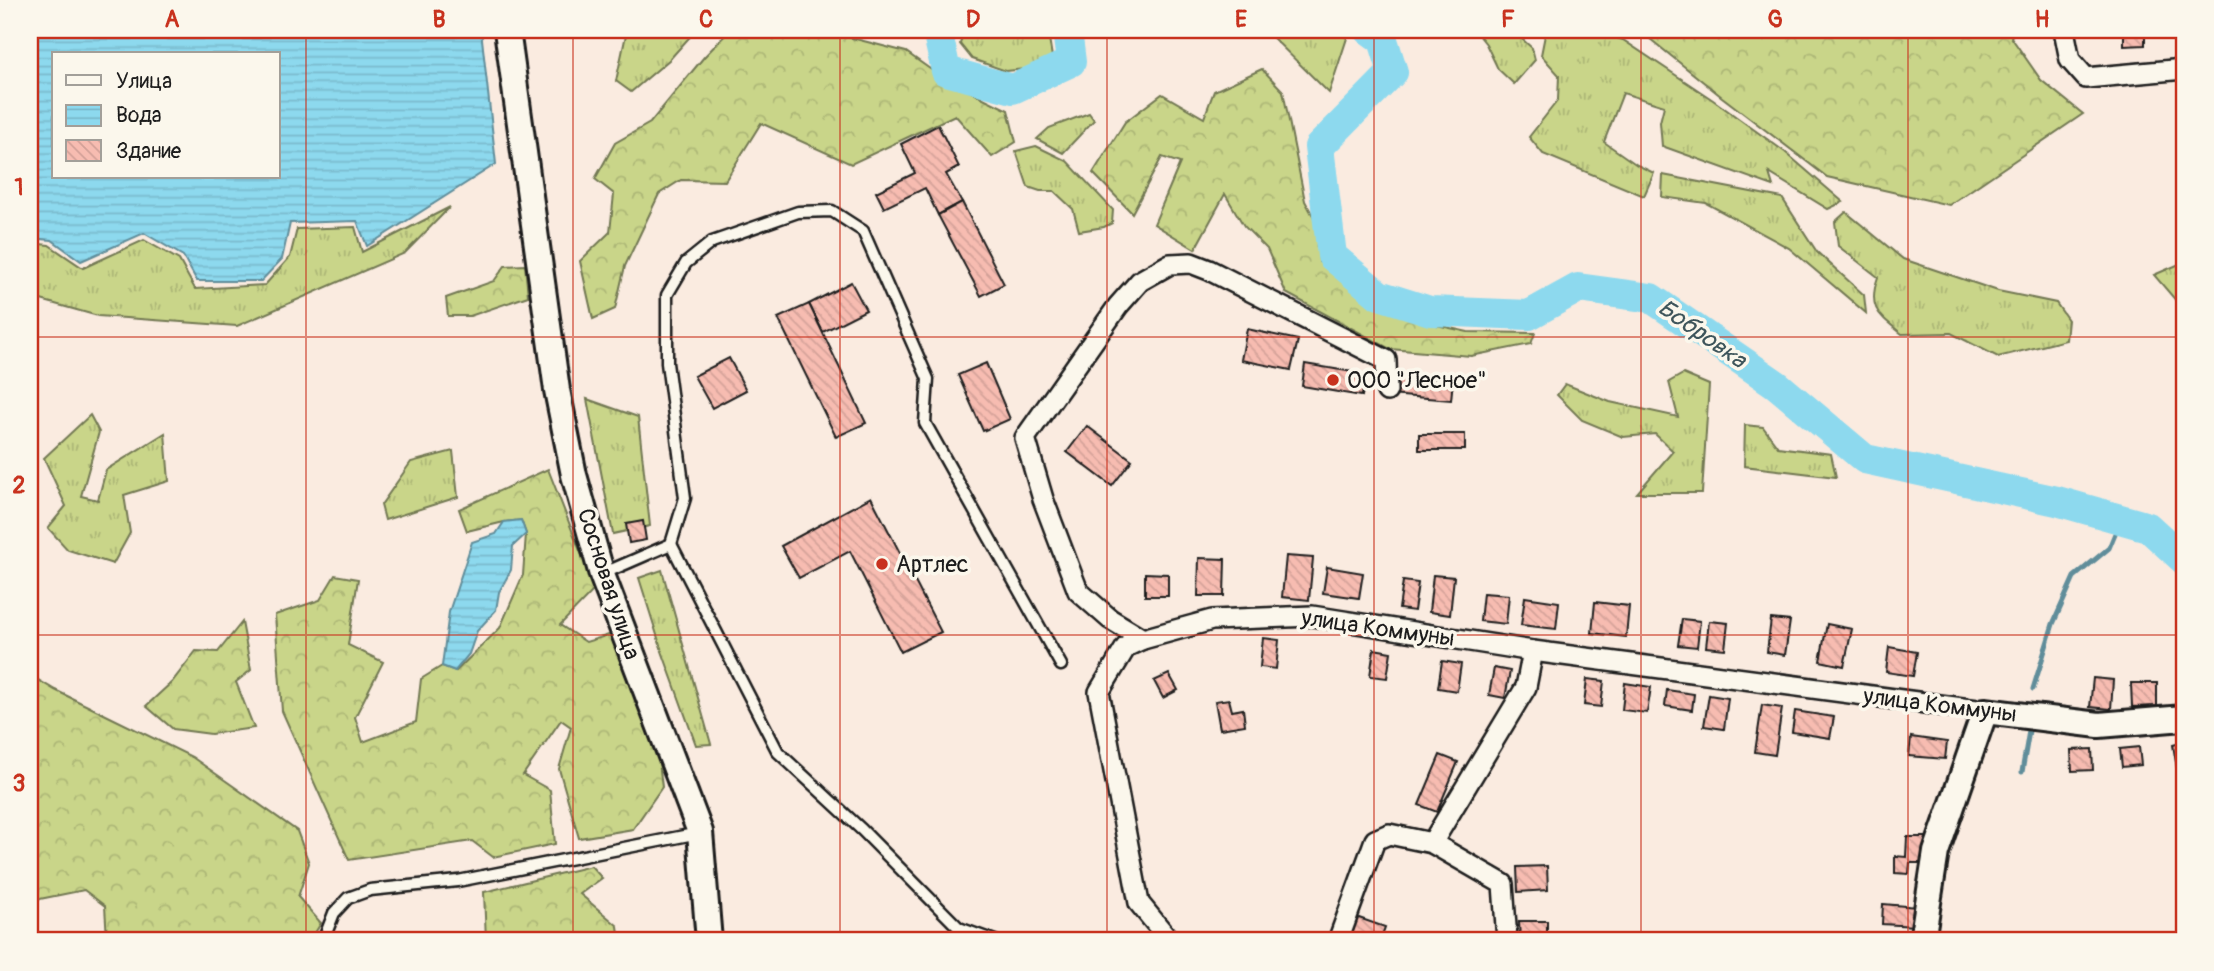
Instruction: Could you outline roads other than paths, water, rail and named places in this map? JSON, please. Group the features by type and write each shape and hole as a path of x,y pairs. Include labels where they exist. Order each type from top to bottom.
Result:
{"street":[{"name":"Сосновая улица","path":"507,30 557,390 574,475 602,575 700,832 709,941"},
{"path":"2064,30 2070,61 2086,78 2184,69"},
{"path":"1143,639 1111,619 1078,591 1043,499 1025,438 1118,306 1140,281 1170,264 1191,264 1209,270 1386,360 1387,391"},
{"name":"улица Коммуны","path":"1143,639 1212,620 1312,615 1534,651 2099,725 2184,718"},
{"path":"1143,639 1126,646 1099,692 1139,903 1170,941"},
{"path":"1432,843 1525,687 1534,651"},
{"path":"1922,941 1936,852 1985,711"},
{"path":"1338,941 1375,840 1389,834 1432,843 1503,884 1507,941"}],"lane":[{"path":"966,941 959,928 862,830 778,752 671,544 685,498 667,363 667,295 686,263 712,242 797,212 832,211 863,231 928,379 925,423 1060,665"},
{"path":"602,575 671,544"},
{"path":"323,941 334,913 348,898 370,890 458,881 700,832"},
{"path":"959,928 995,941"}],"water":[{"path":"30,30 481,30 496,164 367,246 357,221 290,223 282,259 261,281 197,281 183,256 144,233 81,261 52,240 30,238"},
{"path":"521,520 526,534 513,546 511,570 499,592 496,610 477,631 469,654 455,671 442,666 449,612 472,542 496,534 504,522"}],"waterway":[{"name":"Бобровка","path":"937,30 946,71 1013,89 1071,62 1067,30"},
{"name":"Бобровка","path":"1369,30 1383,40 1393,72 1319,147 1332,256 1379,295 1430,311 1529,315 1578,288 1651,298 1777,385 1865,459 2057,501 2148,527 2184,560"},
{"path":"2033,689 2053,624 2074,577 2109,548 2121,519"},
{"path":"2022,772 2030,725"}],"place":[{"name":"ООО \"Лесное\"","path":"1333,380"},
{"name":"Артлес","path":"882,564"}]}
